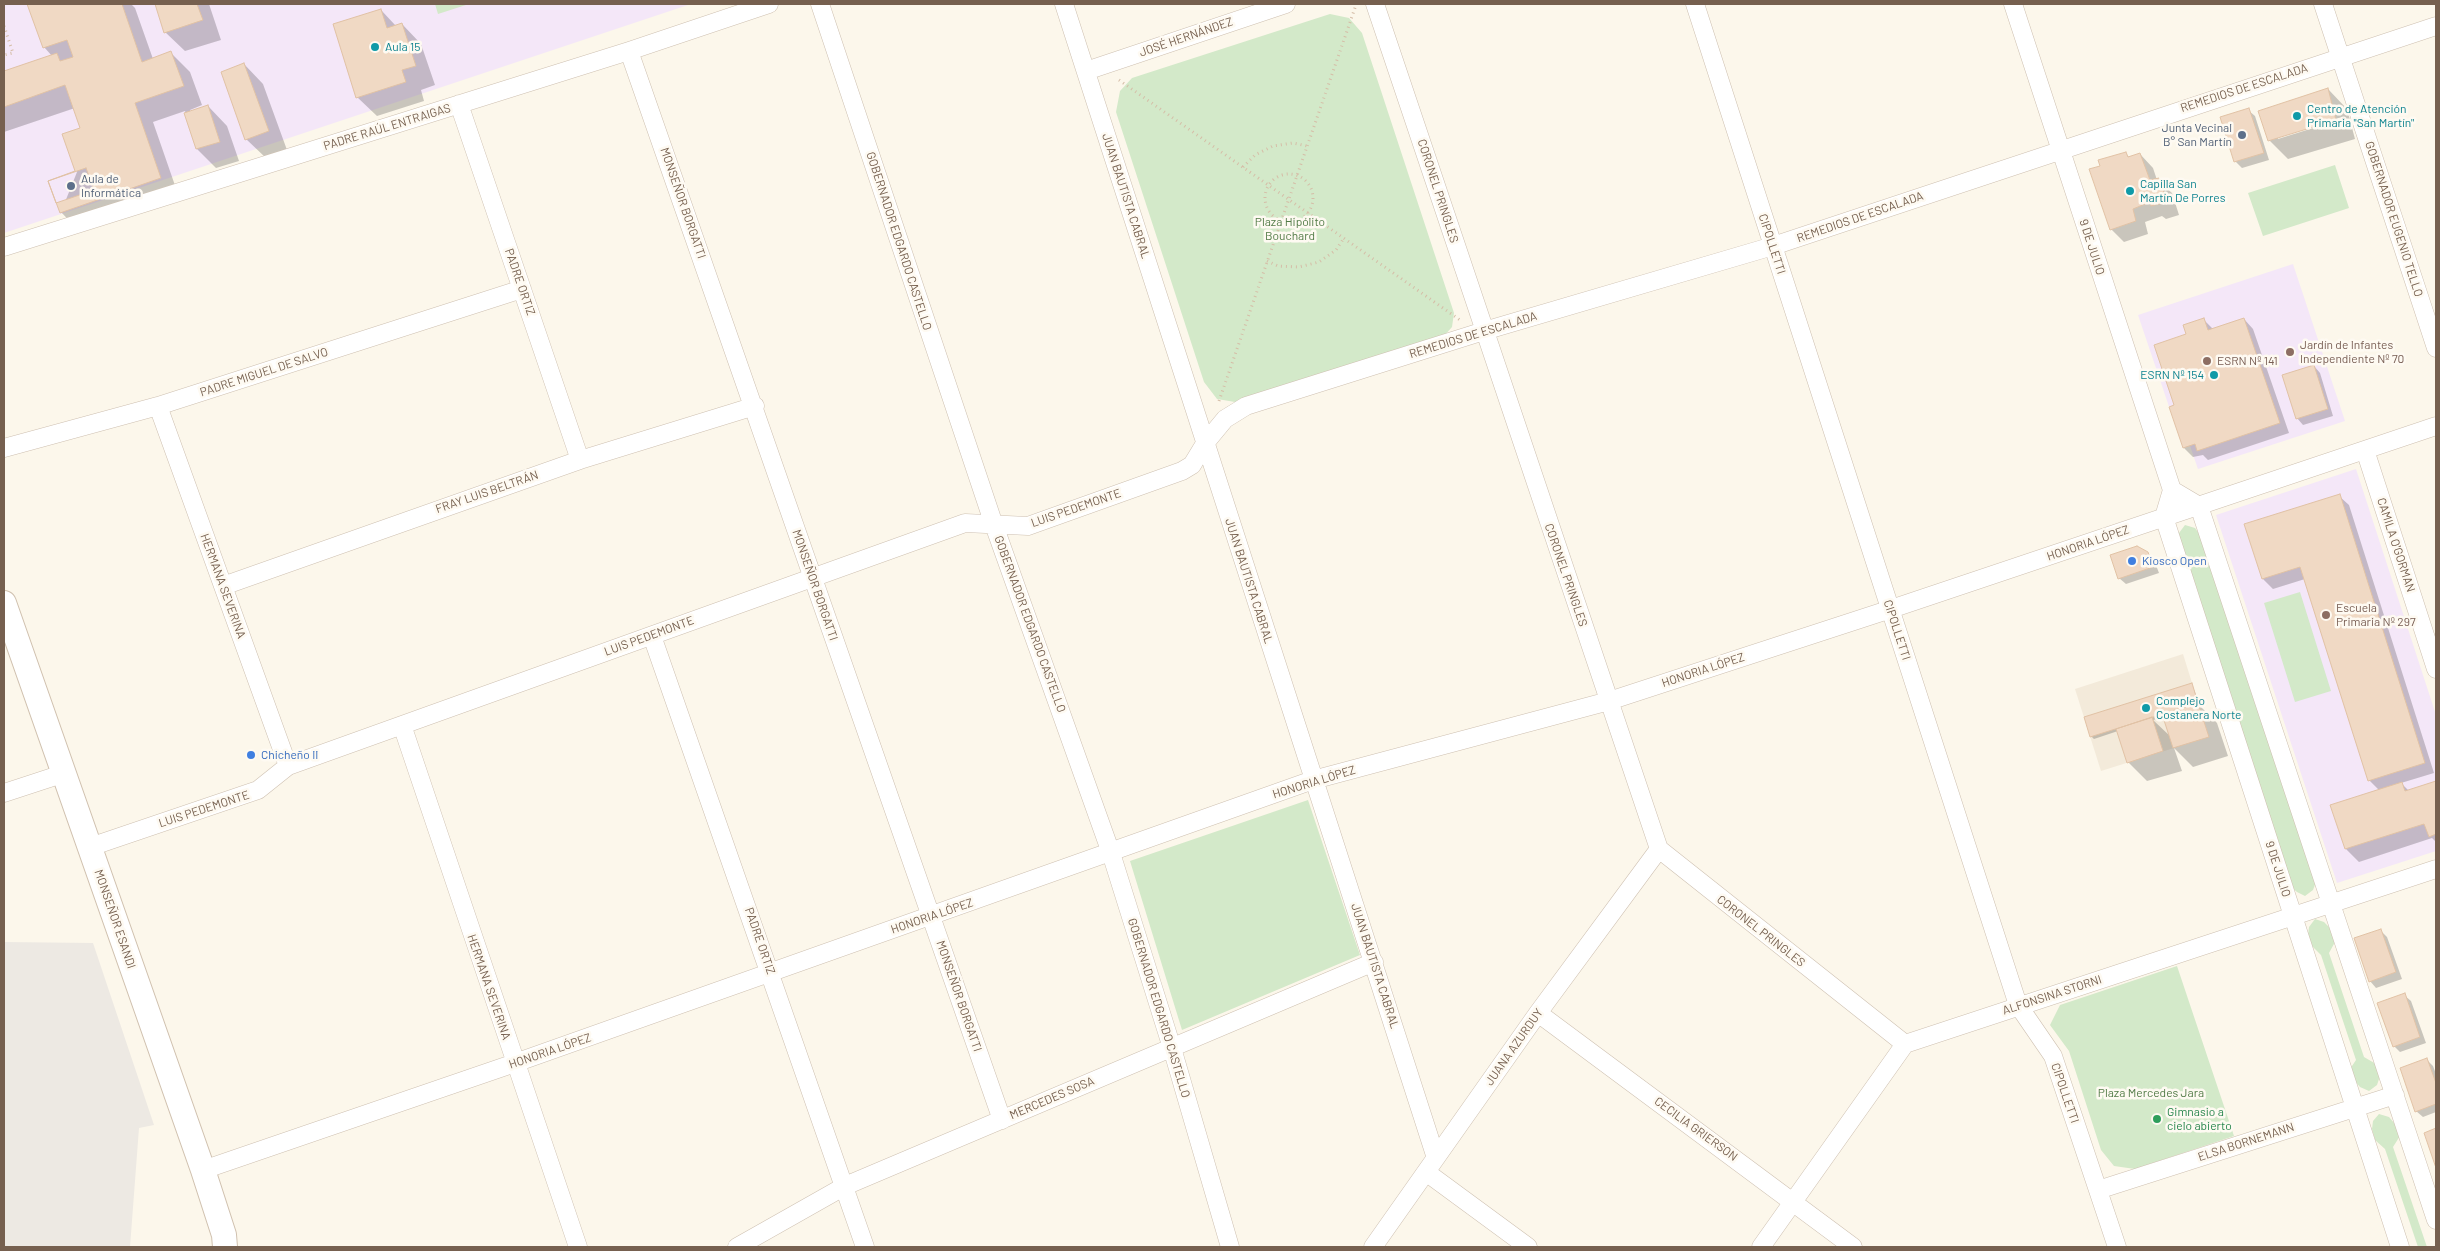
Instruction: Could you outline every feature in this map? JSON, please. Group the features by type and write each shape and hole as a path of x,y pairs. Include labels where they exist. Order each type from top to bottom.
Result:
{"main road":[{"name":"MONSEÑOR ESANDI","path":"4,603 62,774 90,847 228,1243"}],"street":[{"name":"PADRE RAÚL ENTRAIGAS","path":"4,247 629,51 769,4"},
{"name":"GOBERNADOR EDGARDO CASTELLO","path":"820,4 994,524 1112,853 1172,1048 1230,1247"},
{"name":"JUAN BAUTISTA CABRAL","path":"1064,4 1093,69 1216,479 1374,962 1431,1165"},
{"name":"JOSÉ HERNÁNDEZ","path":"1093,69 1286,4"},
{"name":"CORONEL PRINGLES","path":"1375,4 1482,332 1659,849 1905,1044"},
{"name":"CIPOLLETTI","path":"1695,4 2018,1005 2053,1056 2117,1247"},
{"name":"9 DE JULIO","path":"2013,4 2172,490"},
{"name":"GOBERNADOR EUGENIO TELLO","path":"2323,4 2436,348"},
{"name":"REMEDIOS DE ESCALADA","path":"1206,442 1225,419 1246,406 1482,332 1773,246 2060,149 2436,26"},
{"name":"MONSEÑOR BORGATTI","path":"629,51 1002,1120"},
{"name":"PADRE ORTIZ","path":"460,104 580,460"},
{"name":"PADRE MIGUEL DE SALVO","path":"4,448 158,406 522,289"},
{"name":"HERMANA SEVERINA","path":"158,406 288,766"},
{"name":"FRAY LUIS BELTRÁN","path":"223,586 580,460 754,406"},
{"name":"HONORIA LÓPEZ","path":"203,1170 515,1064 1314,780 1609,701 1891,610 2436,426"},
{"name":"LUIS PEDEMONTE","path":"90,847 258,790 288,766 965,523 1028,526 1182,471 1192,465 1206,442"},
{"name":"CAMILA O'GORMAN","path":"2365,450 2436,669"},
{"path":"2164,517 2172,490 2199,506 2436,1220"},
{"name":"9 DE JULIO","path":"2164,517 2400,1247"},
{"name":"PADRE ORTIZ","path":"652,636 865,1247"},
{"name":"HERMANA SEVERINA","path":"402,725 578,1247"},
{"path":"4,793 62,774"},
{"name":"JUANA AZURDUY","path":"1373,1247 1538,1013 1659,849"},
{"name":"ALFONSINA STORNI","path":"1905,1044 2018,1005 2436,869"},
{"name":"MERCEDES SOSA","path":"737,1247 845,1186 1374,962"},
{"name":"CECILIA GRIERSON","path":"1538,1013 1853,1247"},
{"path":"1761,1247 1905,1044"},
{"name":"ELSA BORNEMANN","path":"2098,1190 2395,1095"},
{"path":"1431,1165 1528,1247"}],"path":[{"path":"1216,409 1356,4"},
{"path":"4,26 12,53 4,55"},
{"path":"1093,69 1243,168 1482,332"},
{"path":"1243,168 1255,155 1273,146 1293,143 1307,146"},
{"path":"1285,174 1296,175 1306,181 1311,188 1312,203 1307,213 1298,220 1280,221 1269,213 1264,197 1268,186 1277,176 1285,174"},
{"path":"1267,261 1278,266 1299,267 1319,262 1336,250 1344,238"}],"shaded area":[{"path":"4,4 691,4 4,233"},
{"name":"ESRN Nº 141","path":"2293,264 2345,421 2198,469 2190,446 2183,448 2138,315"},
{"name":"Escuela Primaria Nº 297","path":"2356,469 2436,715 2436,851 2337,883 2216,515"},
{"name":"Complejo Costanera Norte","path":"2183,654 2209,737 2101,771 2075,689"},
{"path":"4,942 93,943 154,1125 139,1128 130,1247 4,1247"}],"green space":[{"path":"435,4 469,4 438,14"},
{"name":"Plaza Hipólito Bouchard","path":"1330,14 1349,18 1362,33 1454,313 1452,327 1443,337 1241,403 1217,399 1204,382 1116,112 1120,91 1132,78"},
{"path":"2335,165 2349,208 2263,236 2248,193"},
{"path":"2185,525 2195,528 2201,536 2316,882 2313,890 2305,896 2290,886 2178,541 2179,533"},
{"path":"2300,592 2331,691 2295,702 2264,603"},
{"path":"1308,800 1360,955 1182,1030 1130,861"},
{"path":"2315,919 2324,922 2331,929 2335,942 2329,953 2364,1057 2376,1064 2380,1076 2377,1085 2369,1091 2360,1087 2354,1080 2350,1069 2356,1060 2321,955 2311,945 2308,935 2309,927"},
{"name":"Plaza Mercedes Jara","path":"2177,966 2234,1136 2135,1169 2114,1166 2101,1150 2069,1051 2050,1025 2060,1005"},
{"path":"2379,1114 2389,1117 2395,1124 2400,1136 2393,1147 2427,1247 2418,1247 2385,1149 2375,1140 2372,1129 2373,1121"}],"building":[{"path":"27,4 122,4 142,62 171,51 184,86 135,103 161,178 60,213 48,181 75,171 62,134 80,128 65,85 4,107 4,71 57,53 60,61 73,57 67,40 43,48"},
{"path":"155,4 197,4 203,20 164,33"},
{"name":"Aula 15","path":"381,9 387,28 402,23 416,66 402,70 406,82 356,98 333,24"},
{"path":"244,63 269,131 245,140 221,72"},
{"name":"Centro de Atención Primaria \"San Martín\"","path":"2328,88 2336,120 2268,141 2258,111"},
{"path":"208,105 220,142 196,149 184,113"},
{"name":"Junta Vecinal B° San Martín","path":"2249,108 2264,153 2234,162 2220,117"},
{"name":"Capilla San Martín De Porres","path":"2126,152 2128,157 2140,153 2150,180 2159,178 2167,202 2151,206 2150,202 2133,209 2136,221 2110,230 2089,169 2100,166 2098,160"},
{"name":"Aula de Informática","path":"86,168 94,190 56,203 48,181"},
{"name":"ESRN Nº 141","path":"2204,318 2208,330 2244,318 2280,423 2197,451 2195,444 2183,448 2169,407 2174,405 2154,345 2186,334 2183,325"},
{"name":"Jardín de Infantes Independiente Nº 70","path":"2314,365 2328,409 2296,419 2282,375"},
{"name":"Escuela Primaria Nº 297","path":"2340,494 2425,763 2368,781 2300,567 2262,579 2244,524"},
{"name":"Kiosco Open","path":"2137,546 2148,552 2153,567 2118,579 2110,555"},
{"name":"Complejo Costanera Norte","path":"2192,683 2198,703 2090,737 2084,717"},
{"name":"Complejo Costanera Norte","path":"2198,703 2209,737 2173,748 2162,714"},
{"name":"Complejo Costanera Norte","path":"2152,717 2163,751 2127,763 2116,729"},
{"path":"2436,781 2436,834 2429,837 2424,824 2345,849 2330,805 2402,782 2405,791"},
{"path":"2381,929 2396,972 2369,982 2354,938"},
{"path":"2405,993 2420,1037 2393,1047 2377,1003"},
{"path":"2427,1058 2436,1083 2436,1104 2415,1112 2400,1068"},
{"path":"2436,1128 2436,1168 2424,1133"}],"place":[{"name":"Aula 15","path":"375,47"},
{"name":"Centro de Atención Primaria \"San Martín\"","path":"2297,116"},
{"name":"Junta Vecinal B° San Martín","path":"2242,135"},
{"name":"Aula de Informática","path":"71,186"},
{"name":"Capilla San Martín De Porres","path":"2130,191"},
{"name":"Jardín de Infantes Independiente Nº 70","path":"2290,352"},
{"name":"ESRN Nº 141","path":"2207,361"},
{"name":"ESRN Nº 154","path":"2214,375"},
{"name":"Kiosco Open","path":"2132,561"},
{"name":"Escuela Primaria Nº 297","path":"2326,615"},
{"name":"Complejo Costanera Norte","path":"2146,708"},
{"name":"Chicheño II","path":"251,755"},
{"name":"Gimnasio a cielo abierto","path":"2157,1119"}]}
